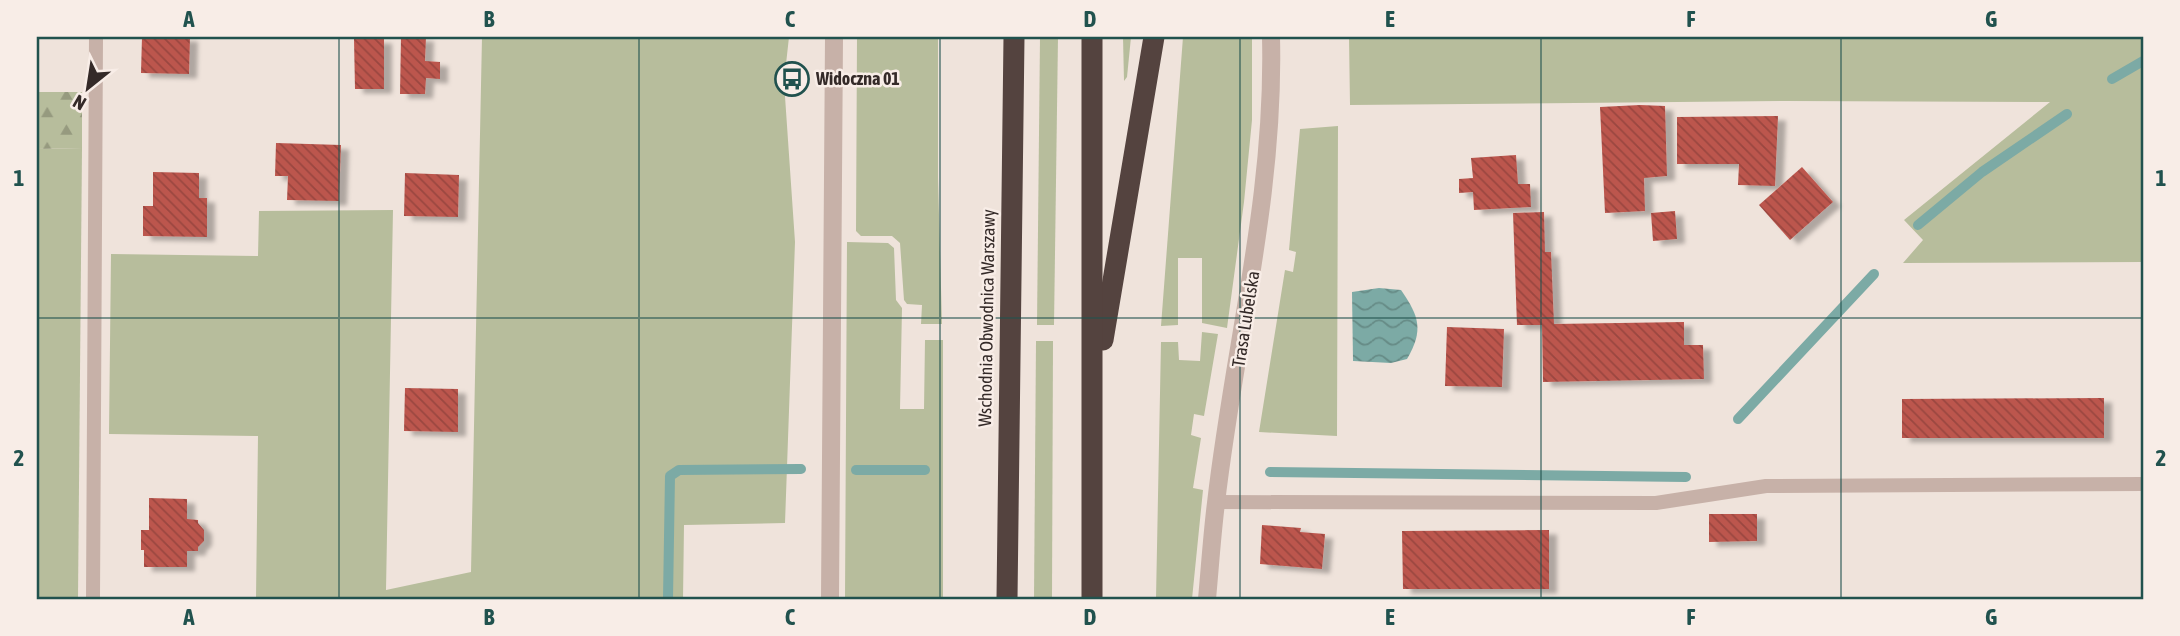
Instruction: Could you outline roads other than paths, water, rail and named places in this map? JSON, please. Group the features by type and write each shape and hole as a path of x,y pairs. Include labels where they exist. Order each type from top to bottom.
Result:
{"highway":[{"name":"Wschodnia Obwodnica Warszawy","path":"1006,599 1014,37"},
{"path":"1092,37 1092,599"},
{"path":"1093,397 1154,37"}],"street":[{"path":"830,599 834,37"},
{"name":"Trasa Lubelska","path":"1207,599 1216,502 1265,185 1270,118 1271,37"}],"lane":[{"path":"93,599 96,37"},
{"path":"1216,502 1656,503 1766,486 2143,484"}],"water":[{"path":"1379,288 1401,290 1415,316 1416,340 1407,359 1391,363 1353,361 1352,292"}],"waterway":[{"path":"2112,79 2143,61"},
{"path":"1918,225 1982,172 2067,114"},
{"path":"1738,419 1874,274"},
{"path":"668,599 670,476 679,470 801,469"},
{"path":"856,470 925,470"},
{"path":"1270,472 1686,477"}],"place":[{"name":"Widoczna 01","path":"792,79"}]}
